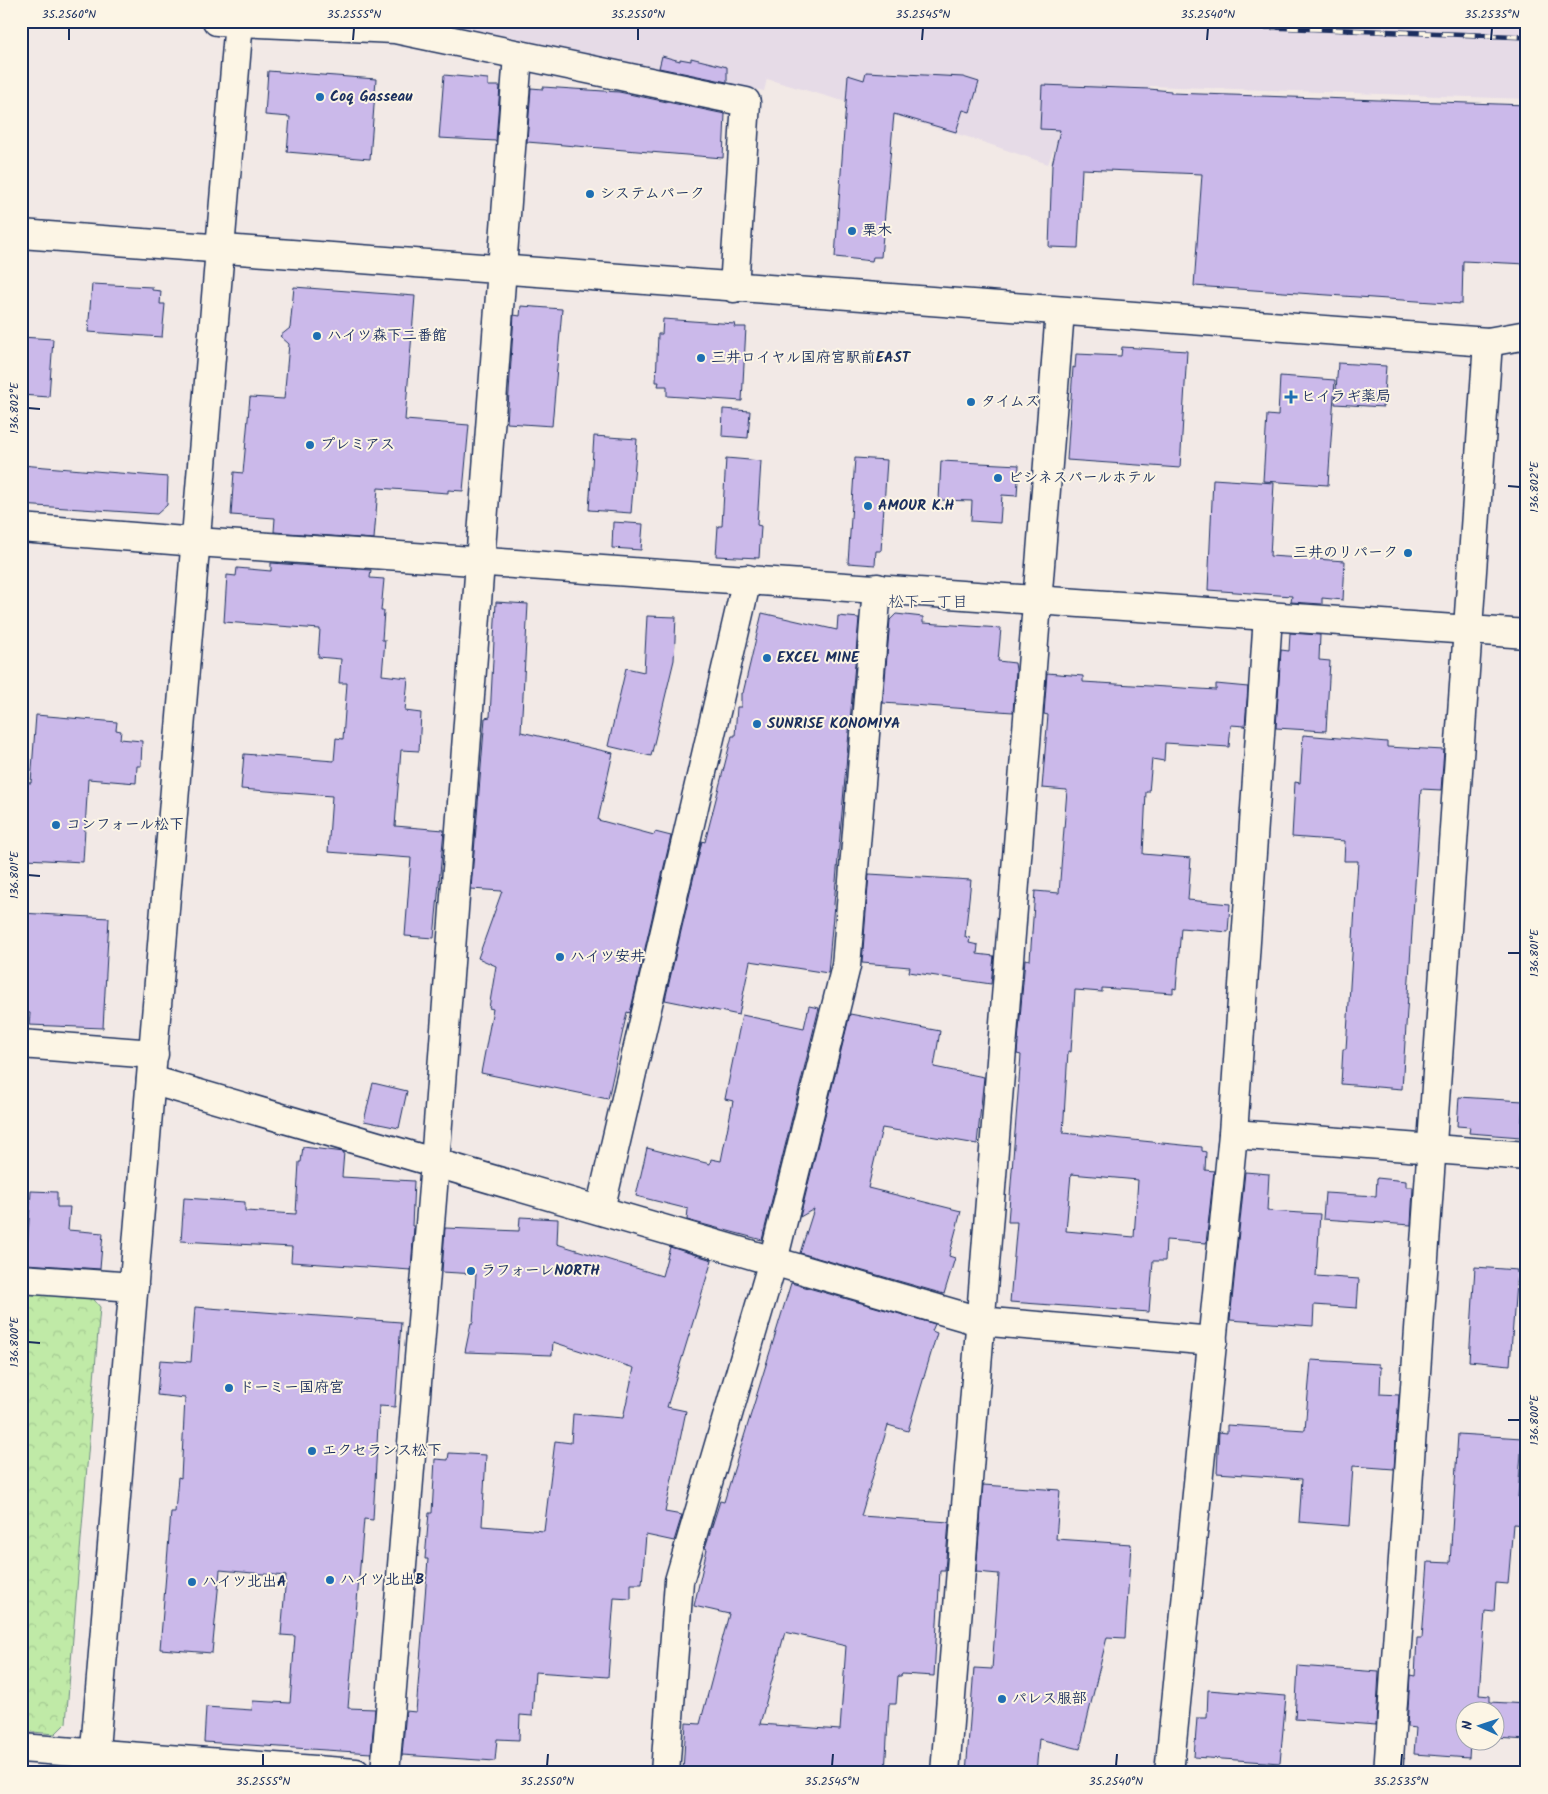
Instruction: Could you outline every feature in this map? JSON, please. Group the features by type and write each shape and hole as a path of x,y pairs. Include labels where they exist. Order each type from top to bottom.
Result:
{"street":[{"path":"94,1764 221,248 232,22 395,29 746,102 734,288"},
{"path":"385,1773 435,1163 500,271 518,55"},
{"path":"21,234 500,271 1488,342 1527,335"},
{"path":"945,1773 979,1321 1060,311"},
{"path":"1388,1773 1488,342"},
{"path":"21,528 197,542 480,560 1527,634"},
{"path":"600,1210 747,579"},
{"path":"665,1773 679,1580 773,1261 846,966 876,588"},
{"path":"1169,1773 1233,1134 1268,616"},
{"path":"21,1044 153,1066 435,1163 979,1321 1213,1341"},
{"path":"1233,1134 1527,1156"},
{"path":"21,1279 134,1287"},
{"path":"21,1748 94,1764 356,1773"}],"shaded area":[{"path":"435,21 1527,21 1527,99 1150,86 1147,135 1060,143 1053,151 1048,164 971,138 767,79 764,91"}],"green space":[{"path":"21,1291 91,1296 100,1307 66,1723 55,1734 21,1731"}],"building":[{"path":"662,56 680,61 680,59 691,61 691,58 727,67 727,82 659,68"},
{"name":"Coq Gasseau","path":"268,71 376,79 370,159 287,152 290,117 265,115"},
{"path":"866,72 963,77 979,82 970,112 963,110 956,132 894,114 881,257 873,257 872,261 835,257 848,75 864,80"},
{"path":"444,75 488,79 488,86 500,86 496,141 439,138"},
{"path":"1042,85 1149,89 1171,91 1171,93 1527,105 1527,264 1463,261 1462,304 1194,286 1202,174 1082,169 1078,248 1049,247 1052,165 1060,130 1040,129"},
{"path":"543,87 619,92 725,114 723,158 527,142 531,88 543,89"},
{"path":"92,284 152,287 152,290 161,291 160,304 165,304 162,337 88,332"},
{"path":"294,287 415,296 405,420 469,425 463,491 448,490 448,493 378,488 374,539 274,532 275,518 231,515 234,472 243,473 250,397 284,399 289,344 280,336 290,328"},
{"path":"521,306 562,309 552,426 507,423 514,315 520,316"},
{"name":"三井ロイヤル国府宮駅前EAST","path":"663,319 735,324 734,327 746,327 742,401 667,396 667,386 658,386 659,382 656,382 658,334 662,334"},
{"path":"21,337 53,339 49,397 21,395"},
{"path":"1122,347 1187,351 1180,468 1067,460 1073,367 1075,368 1076,354 1121,356"},
{"path":"1338,363 1386,366 1383,407 1335,404"},
{"path":"1280,376 1335,380 1328,485 1263,481 1267,415 1278,416"},
{"path":"723,409 750,411 748,438 722,436"},
{"path":"594,436 637,439 631,513 589,510"},
{"path":"726,458 761,461 757,525 761,526 759,558 716,556 718,526 722,526"},
{"name":"AMOUR K.H","path":"855,458 887,460 881,551 876,551 875,565 848,563"},
{"path":"941,461 1019,465 1017,496 1002,495 1000,523 971,521 972,501 939,500"},
{"path":"21,465 168,477 167,505 157,514 21,505"},
{"path":"1213,479 1274,483 1270,556 1345,561 1343,600 1322,598 1322,604 1291,602 1292,596 1208,590"},
{"path":"613,522 643,524 641,550 612,548"},
{"path":"271,563 371,570 370,578 384,579 381,611 384,611 382,640 385,640 382,675 408,678 405,711 421,713 419,751 401,750 395,826 444,830 434,938 405,936 411,858 328,852 332,796 241,789 244,754 334,761 336,738 343,739 347,683 339,683 341,659 318,657 320,629 224,622 227,575 236,576 237,568 271,571"},
{"path":"496,602 528,604 521,732 613,753 598,820 654,835 655,832 671,836 630,1013 627,1012 608,1099 481,1073 493,1009 489,1008 496,966 478,958 502,891 471,889 485,718 490,717"},
{"path":"762,613 837,630 838,616 859,618 828,973 750,961 739,1015 665,1000 702,841 705,842 732,736 735,736 737,707 741,707 741,693 743,693"},
{"path":"896,614 923,617 923,623 1001,628 998,661 1015,663 1016,670 1013,712 883,703 890,620"},
{"path":"647,616 676,617 674,660 651,756 608,746 626,668 644,672"},
{"path":"1290,633 1320,635 1319,660 1330,661 1326,731 1276,728 1281,650 1289,651"},
{"path":"1047,673 1083,676 1083,682 1216,690 1216,684 1248,687 1245,726 1231,725 1229,747 1165,743 1164,761 1152,759 1149,792 1146,792 1143,854 1191,858 1188,900 1230,904 1228,932 1181,928 1176,989 1173,988 1173,993 1102,988 1102,992 1075,990 1071,1052 1068,1051 1063,1133 1202,1147 1202,1151 1206,1152 1205,1170 1214,1171 1206,1243 1166,1240 1165,1261 1153,1261 1149,1312 1010,1302 1017,1222 1008,1222 1021,1055 1017,1054 1025,959 1030,960 1035,891 1059,893 1067,790 1042,788 1048,715 1044,714","holes":["1071,1174 1138,1180 1134,1237 1066,1231"]},
{"path":"36,715 117,722 116,730 121,731 120,739 142,741 141,766 137,766 136,783 88,779 83,862 26,859 29,818 21,818 21,782 31,783"},
{"path":"1303,735 1387,742 1387,747 1444,750 1441,790 1421,789 1402,1089 1341,1084 1343,1049 1346,1049 1358,861 1344,861 1345,841 1292,837 1295,782 1300,783"},
{"path":"869,874 971,880 965,937 970,938 969,943 978,945 977,954 994,956 991,984 909,972 910,967 862,963"},
{"path":"21,913 109,918 103,1028 29,1025 30,1013 25,1012 25,1006 21,1006"},
{"path":"809,1006 819,1008 762,1240 687,1220 688,1209 636,1196 647,1148 710,1164 711,1159 721,1161 733,1101 725,1099 742,1015 804,1028"},
{"path":"850,1014 940,1031 934,1067 984,1077 977,1144 882,1128 868,1188 961,1211 949,1256 955,1258 944,1294 800,1253 814,1209 800,1217"},
{"path":"373,1083 407,1091 399,1128 364,1121"},
{"path":"1459,1097 1523,1101 1521,1137 1469,1133 1470,1127 1457,1126"},
{"path":"303,1147 344,1152 342,1177 414,1181 412,1226 414,1226 411,1270 291,1262 292,1247 181,1241 184,1198 245,1202 245,1211 296,1214 299,1162 301,1162"},
{"path":"1245,1172 1269,1174 1267,1211 1320,1214 1316,1276 1359,1279 1357,1308 1314,1305 1313,1326 1230,1320"},
{"path":"1377,1178 1406,1181 1406,1187 1413,1187 1411,1225 1323,1219 1325,1193 1376,1196"},
{"path":"31,1191 57,1192 57,1207 70,1207 68,1230 103,1233 100,1269 26,1264"},
{"path":"520,1217 558,1219 557,1244 662,1276 670,1247 712,1260 667,1407 686,1411 665,1512 682,1515 674,1541 646,1535 642,1584 631,1584 631,1599 614,1598 608,1677 535,1672 532,1716 520,1715 519,1740 497,1739 495,1761 402,1755 406,1711 416,1712 428,1559 425,1559 429,1513 432,1513 435,1459 448,1460 449,1453 486,1455 482,1526 544,1531 555,1441 571,1443 573,1414 623,1418 634,1368 553,1342 552,1355 465,1352 471,1323 473,1323 476,1274 442,1272 445,1228 519,1231"},
{"path":"1475,1267 1517,1270 1510,1365 1469,1361"},
{"path":"791,1283 935,1324 932,1331 937,1333 908,1431 888,1425 861,1516 949,1522 945,1570 940,1570 934,1676 902,1674 898,1676 896,1704 889,1704 885,1773 683,1771 686,1723 700,1724 729,1614 694,1606 707,1549 705,1548 720,1501 724,1502","holes":["785,1632 846,1646 840,1730 760,1724"]},
{"path":"195,1307 401,1322 395,1407 379,1406 373,1520 364,1519 348,1708 375,1709 371,1753 204,1742 206,1707 252,1710 253,1701 290,1703 295,1636 281,1635 286,1576 220,1570 212,1653 160,1649 171,1512 175,1512 178,1477 181,1478 185,1398 157,1395 160,1360 191,1362"},
{"path":"1311,1360 1379,1364 1379,1367 1381,1367 1380,1394 1399,1395 1394,1469 1353,1466 1349,1526 1299,1522 1302,1479 1217,1473 1219,1432 1227,1433 1227,1425 1305,1430"},
{"path":"1458,1434 1522,1438 1518,1497 1527,1498 1527,1525 1513,1524 1508,1584 1496,1583 1494,1612 1485,1611 1479,1695 1490,1696 1490,1702 1456,1702 1456,1752 1469,1752 1469,1758 1414,1754 1416,1728 1407,1727 1410,1675 1415,1676 1417,1638 1422,1638 1428,1562 1450,1563"},
{"path":"983,1485 1060,1490 1056,1539 1131,1544 1125,1638 1107,1637 1080,1749 1039,1739 1036,1773 966,1773 974,1668 992,1669 999,1574 976,1572"},
{"path":"1298,1666 1379,1672 1376,1725 1295,1719"},
{"path":"1208,1690 1286,1696 1280,1763 1194,1757 1197,1718 1207,1718"},
{"path":"1506,1703 1527,1704 1527,1740 1506,1739"}],"railway":[{"path":"1112,21 1527,37"}],"place":[{"name":"Coq Gasseau","path":"320,97"},
{"name":"システムパーク","path":"590,194"},
{"name":"栗木","path":"852,231"},
{"name":"ハイツ森下二番館","path":"317,336"},
{"name":"三井ロイヤル国府宮駅前EAST","path":"701,358"},
{"name":"ヒイラギ薬局","path":"1291,397"},
{"name":"タイムズ","path":"971,402"},
{"name":"プレミアス","path":"310,445"},
{"name":"ビシネスパールホテル","path":"998,478"},
{"name":"AMOUR K.H","path":"868,506"},
{"name":"三井のリパーク","path":"1408,553"},
{"name":"EXCEL MINE","path":"767,658"},
{"name":"SUNRISE KONOMIYA","path":"757,724"},
{"name":"コンフォール松下","path":"56,825"},
{"name":"ハイツ安井","path":"560,957"},
{"name":"ラフォーレNORTH","path":"471,1271"},
{"name":"ドーミー国府宮","path":"229,1388"},
{"name":"エクセランス松下","path":"312,1451"},
{"name":"ハイツ北出B","path":"330,1580"},
{"name":"ハイツ北出A","path":"192,1582"},
{"name":"パレス服部","path":"1002,1699"}],"district":[{"name":"松下一丁目","path":"928,602"}]}
